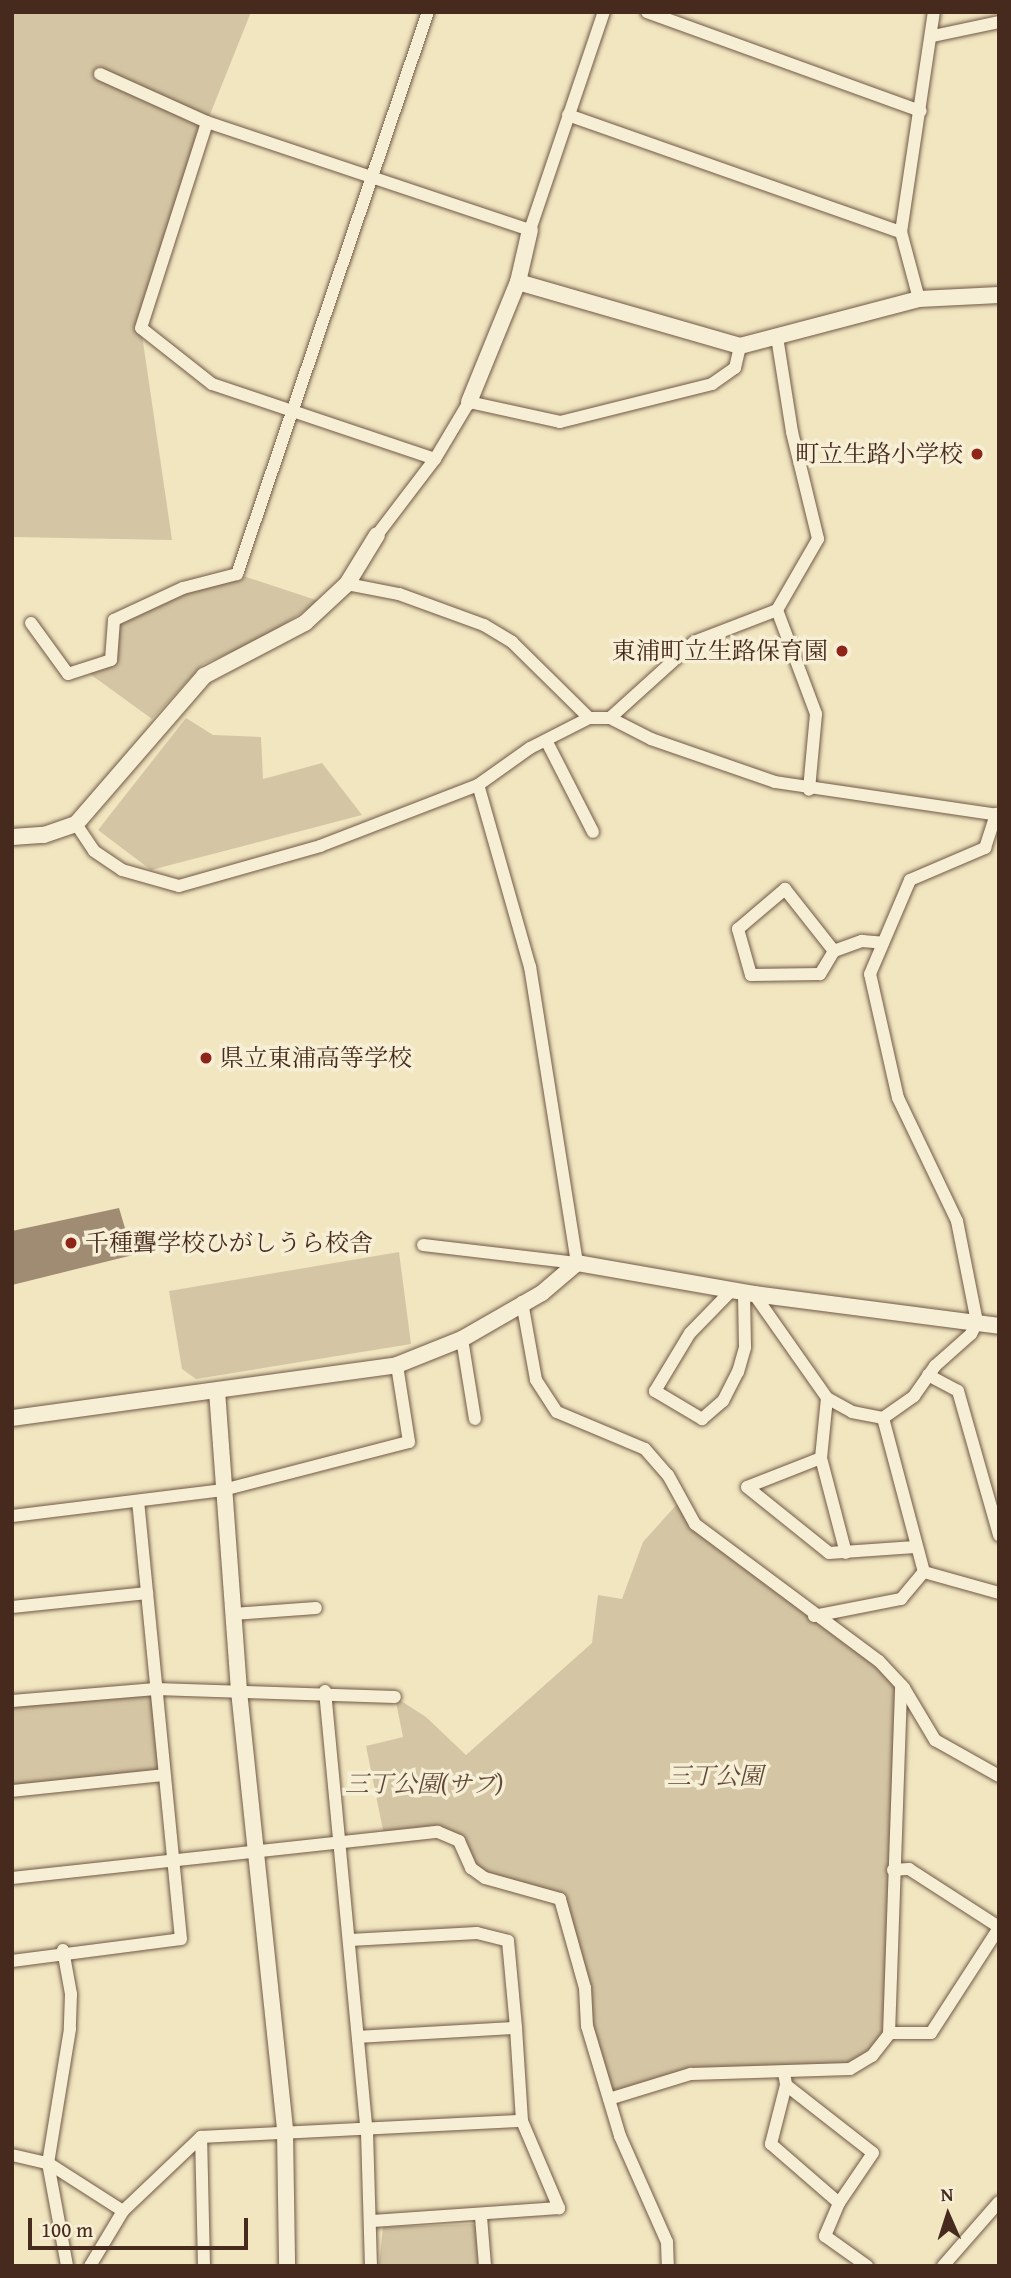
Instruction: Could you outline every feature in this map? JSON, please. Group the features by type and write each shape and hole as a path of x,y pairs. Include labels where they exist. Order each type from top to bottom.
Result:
{"street":[{"path":"31,624 68,674 111,660 114,620 183,588 237,574 428,12"},
{"path":"12,837 44,835 76,824 204,676 305,623 347,584 377,535 435,459 469,402 518,282 530,230 604,12"},
{"path":"647,12 921,111"},
{"path":"919,299 901,232 933,36 934,12"},
{"path":"933,36 999,22"},
{"path":"100,74 207,122 530,230"},
{"path":"568,115 901,232"},
{"path":"207,122 141,328 212,384 294,409 435,459"},
{"path":"518,282 740,346 919,299 999,295"},
{"path":"610,718 694,642 777,610 818,539 792,432 777,337"},
{"path":"469,402 521,417 571,420 712,384 735,368 740,346"},
{"path":"347,584 399,594 484,625 512,642 589,718"},
{"path":"777,610 816,714 809,790"},
{"path":"76,824 94,851 122,870 179,886 320,846 478,785 589,718 610,718 651,739 809,790 997,814 985,848 910,880 870,974 898,1098 957,1221 977,1322 971,1334 928,1375 914,1396 883,1418 852,1412 827,1398 743,1292"},
{"path":"547,741 593,832"},
{"path":"478,785 530,967 577,1263"},
{"path":"834,951 785,889 738,929 751,975 820,974 834,951 862,940 883,943"},
{"path":"423,1245 577,1263 743,1292 999,1326"},
{"path":"12,1418 397,1365 463,1339 577,1263"},
{"path":"743,1292 745,1348 738,1372 723,1401 702,1419 656,1391 690,1333 743,1292"},
{"path":"522,1302 536,1380 557,1412 645,1449 668,1475 695,1524 814,1616 879,1661 901,1685 935,1740 999,1776"},
{"path":"463,1339 475,1419"},
{"path":"12,1516 138,1503 222,1490 409,1442 397,1365"},
{"path":"928,1375 958,1391 999,1535"},
{"path":"217,1391 222,1490 239,1691 285,2133 288,2266"},
{"path":"827,1398 821,1458 846,1553"},
{"path":"883,1418 915,1547 924,1572"},
{"path":"821,1458 747,1487 829,1553 915,1547"},
{"path":"12,1961 63,1950 181,1939 138,1503"},
{"path":"814,1616 901,1599 924,1572"},
{"path":"924,1572 999,1593"},
{"path":"12,1607 148,1593"},
{"path":"233,1614 316,1608"},
{"path":"609,2099 691,2074 850,2069 872,2056 889,2033 901,1685"},
{"path":"12,1701 156,1689 325,1691 395,1697"},
{"path":"325,1691 367,2132 372,2221 371,2266"},
{"path":"12,1791 164,1775"},
{"path":"12,1878 256,1856 438,1832 459,1841 471,1868 485,1878 560,1899 585,1989 587,2026 609,2099 667,2242 668,2266"},
{"path":"889,2033 930,2033 999,1927 908,1869 893,1870"},
{"path":"350,1940 477,1933 508,1941 522,2121 558,2208 481,2217 372,2221"},
{"path":"63,1950 71,1994 70,2029 48,2163 67,2266"},
{"path":"358,2038 516,2028"},
{"path":"784,2072 786,2085 771,2144 839,2203"},
{"path":"786,2085 873,2153 839,2203 825,2236 867,2266"},
{"path":"90,2266 122,2211 201,2137 367,2132 522,2121"},
{"path":"201,2137 204,2266"},
{"path":"12,2155 48,2163 122,2211"},
{"path":"943,2266 999,2202"},
{"path":"481,2217 485,2266"}],"green space":[{"path":"12,12 251,12 207,122 141,328 172,540 12,537"},
{"path":"237,574 319,601 260,640 203,664 152,719 90,674 68,674 111,660 114,620"},
{"path":"186,718 213,735 261,737 263,779 322,763 362,815 151,870 98,830"},
{"path":"399,1252 411,1344 196,1379 182,1369 169,1291"},
{"name":"三丁公園","path":"679,1502 695,1524 901,1685 889,2033 850,2069 691,2074 609,2099 560,1899 485,1878 459,1841 438,1832 385,1840 366,1746 403,1737 395,1697 426,1717 466,1755 592,1643 598,1595 622,1599 643,1542"},
{"path":"156,1689 164,1775 12,1791 12,1701"},
{"path":"473,2224 477,2228 478,2266 379,2266 383,2227"}],"building":[{"name":"千種聾学校ひがしうら校舎","path":"119,1208 133,1255 12,1285 12,1231"}],"place":[{"name":"町立生路小学校","path":"977,454"},
{"name":"東浦町立生路保育園","path":"842,651"},
{"name":"県立東浦高等学校","path":"206,1058"},
{"name":"千種聾学校ひがしうら校舎","path":"71,1243"}],"park label":[{"name":"三丁公園(サブ)","path":"424,1784"}]}
